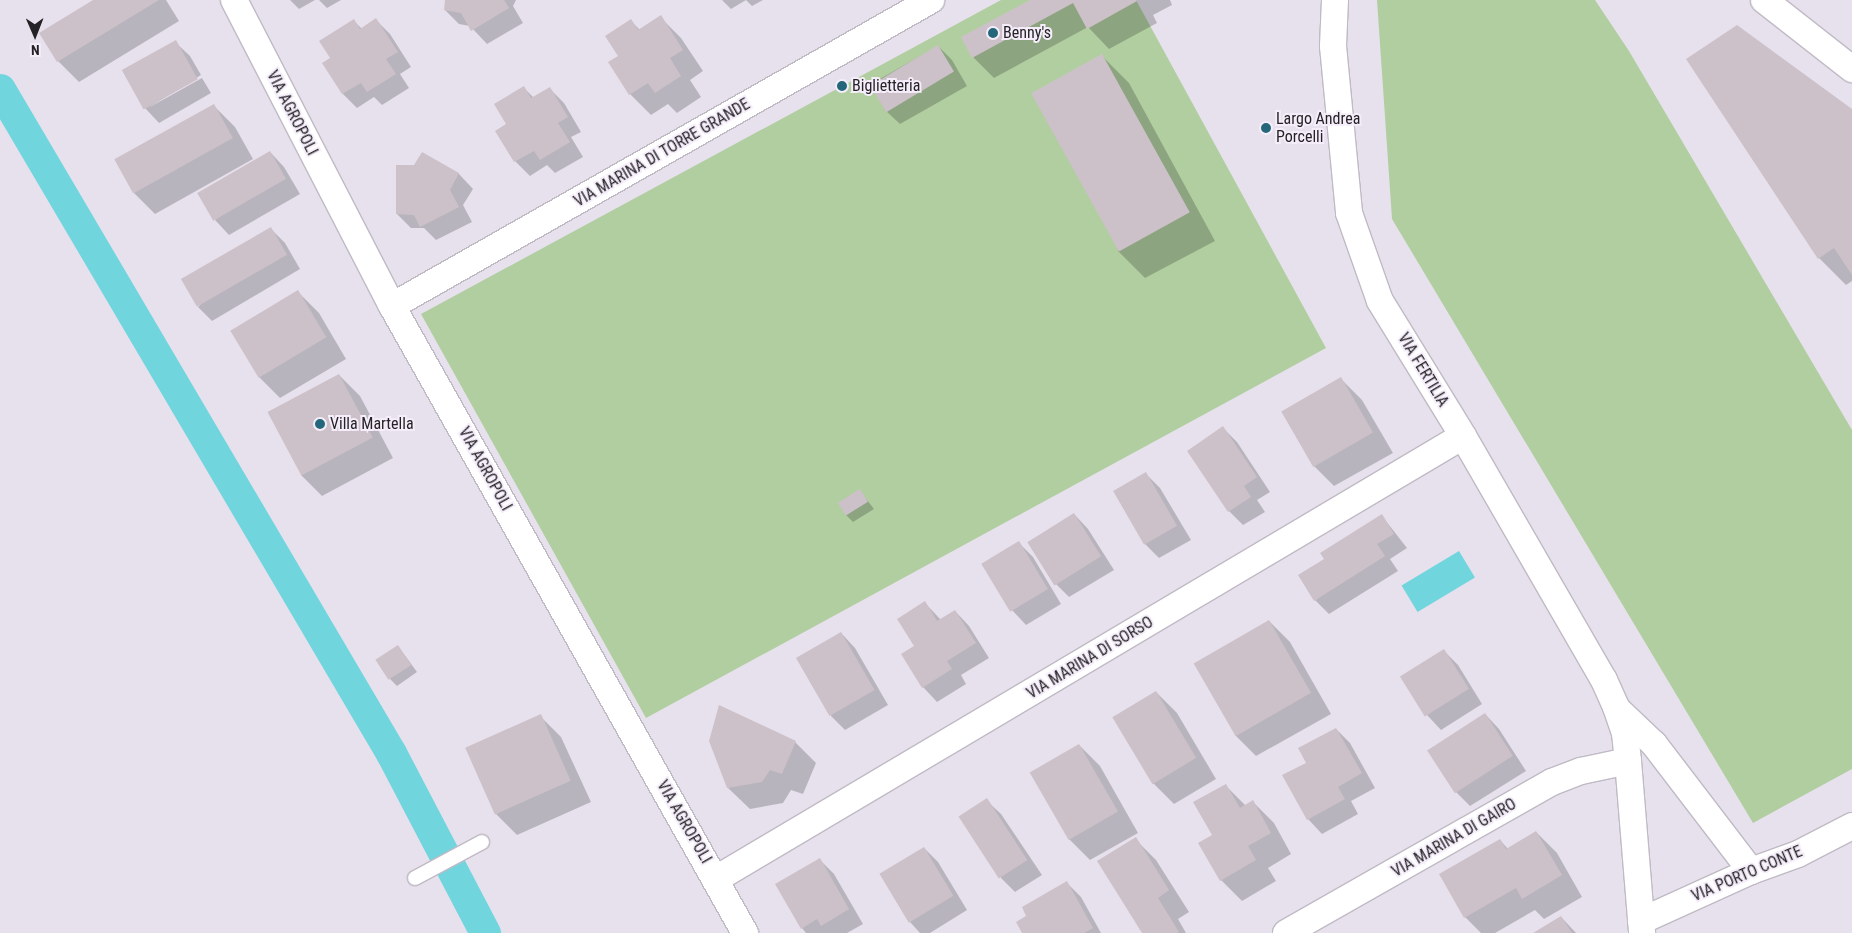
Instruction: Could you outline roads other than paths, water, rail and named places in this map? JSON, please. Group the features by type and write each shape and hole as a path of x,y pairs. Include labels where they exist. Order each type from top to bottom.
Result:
{"street":[{"name":"VIA AGROPOLI","path":"234,0 392,306 745,933"},
{"name":"VIA MARINA DI TORRE GRANDE","path":"392,306 931,0"},
{"name":"VIA FERTILIA","path":"1335,0 1333,46 1349,213 1380,301 1464,436 1604,680 1616,708 1625,733 1641,927"},
{"path":"1764,0 1852,69"},
{"name":"VIA MARINA DI SORSO","path":"716,879 1464,436"},
{"path":"1616,708 1654,744 1751,871"},
{"name":"VIA MARINA DI GAIRO","path":"1286,933 1552,782 1581,771 1628,761"},
{"name":"VIA PORTO CONTE","path":"1641,927 1751,871 1798,854 1852,826"}],"lane":[{"path":"415,878 482,842"}],"water":[{"path":"1459,551 1475,578 1418,612 1402,586"}],"waterway":[{"path":"0,89 391,753 485,933"}],"place":[{"name":"Benny's","path":"993,33"},
{"name":"Biglietteria","path":"842,86"},
{"name":"Largo Andrea Porcelli","path":"1266,128"},
{"name":"Villa Martella","path":"320,424"}]}
